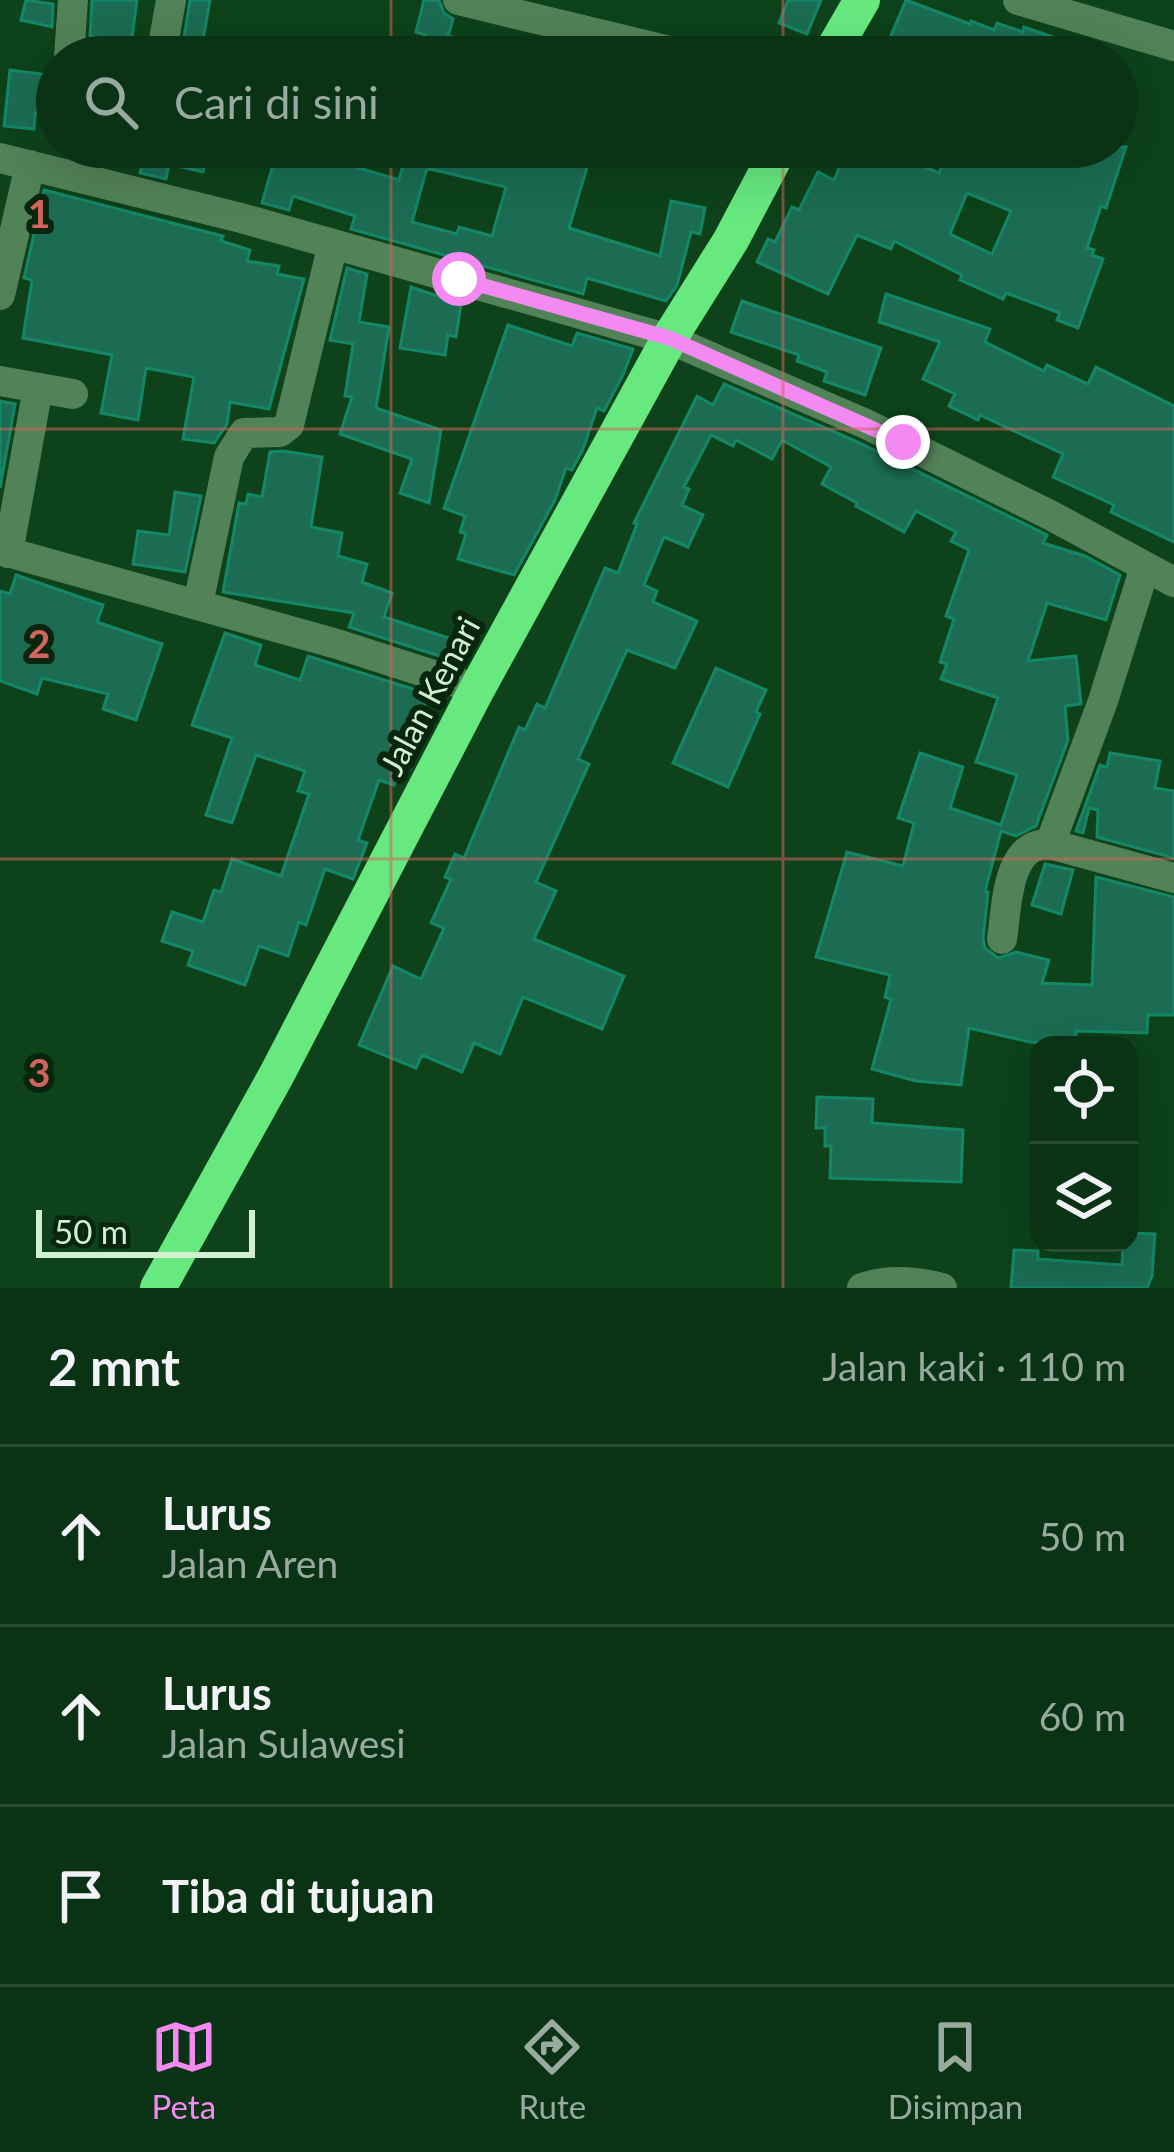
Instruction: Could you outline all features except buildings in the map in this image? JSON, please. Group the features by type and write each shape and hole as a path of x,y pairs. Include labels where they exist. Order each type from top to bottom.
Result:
{"highway":[{"path":"841,36 862,0"},
{"name":"Jalan Kenari","path":"158,1288 278,1074 477,689 669,338 731,240 769,168"}],"street":[{"path":"70,36 73,0"},
{"path":"165,36 171,0"},
{"path":"1018,0 1174,46"},
{"path":"478,2 612,36"},
{"path":"0,295 36,168"},
{"path":"63,168 669,338 866,424 1174,582"},
{"path":"198,604 229,457 244,433 280,432 290,425 333,244"},
{"path":"0,381 73,394"},
{"path":"38,388 4,551 477,689"},
{"path":"1050,844 1103,701 1145,567"},
{"path":"1002,939 1019,857 1030,847 1050,844 1174,878"},
{"path":"862,1288 879,1282 920,1282 942,1288"}],"route":[{"path":"459,279 669,338 903,442"}]}
